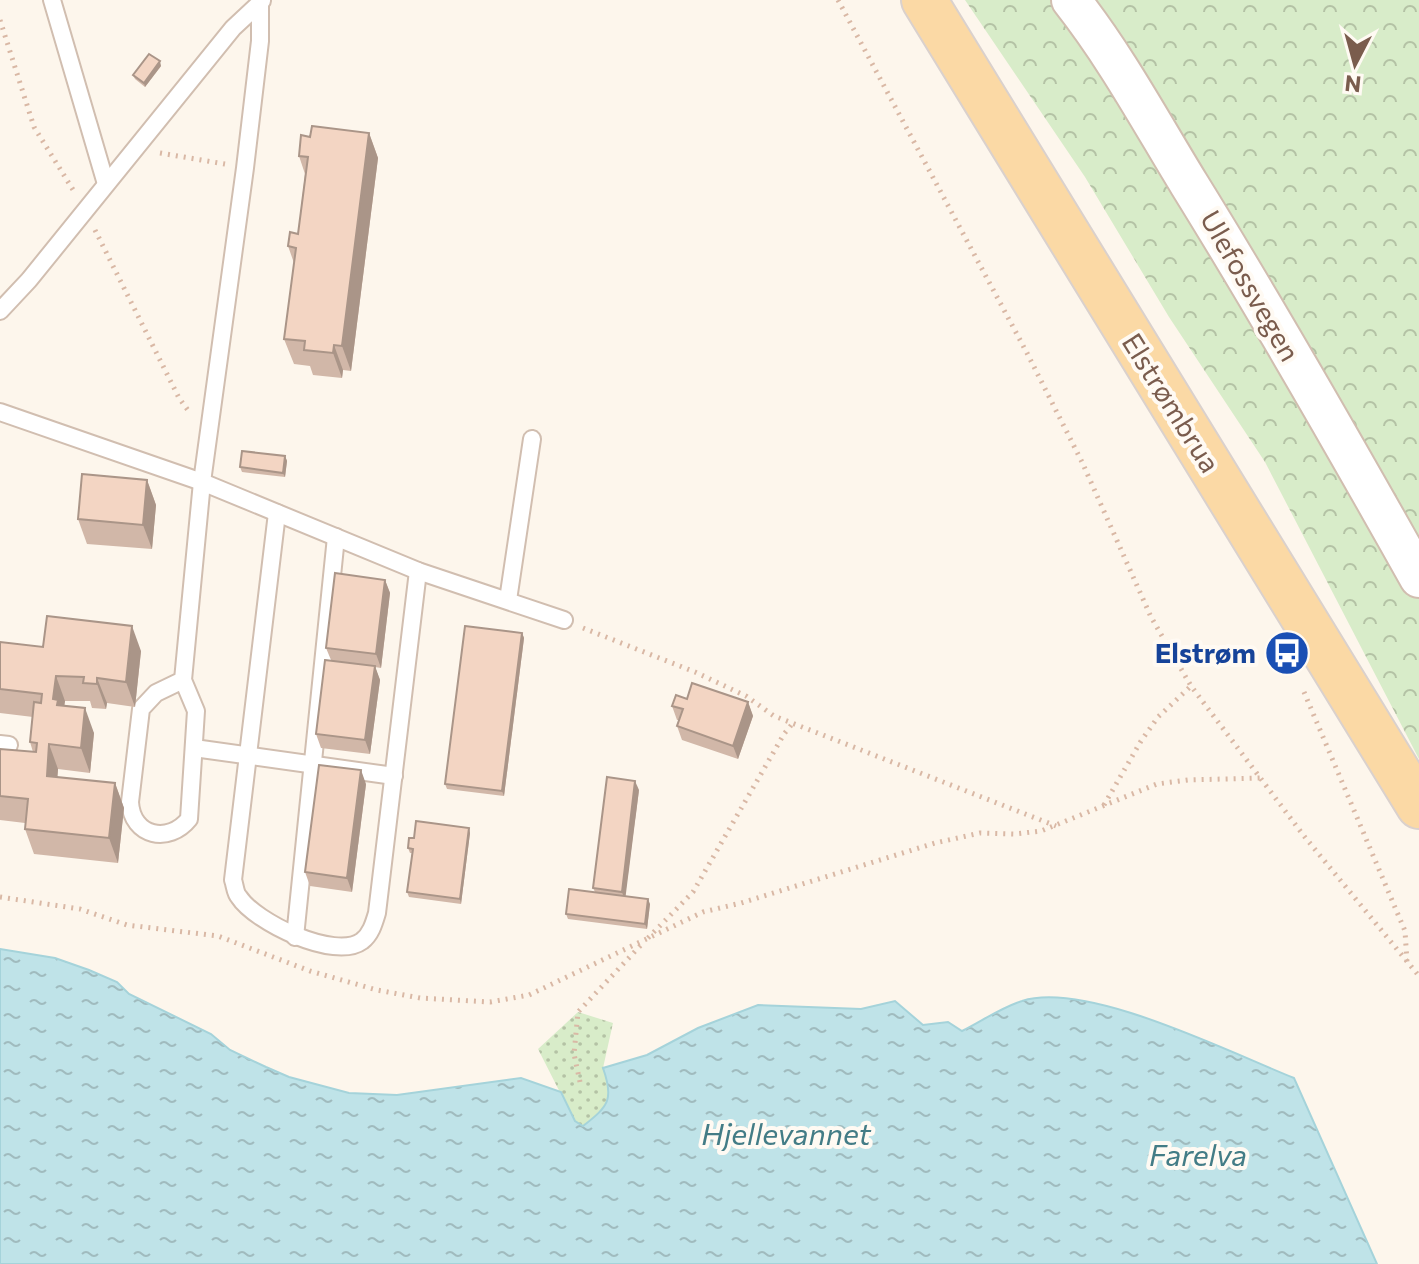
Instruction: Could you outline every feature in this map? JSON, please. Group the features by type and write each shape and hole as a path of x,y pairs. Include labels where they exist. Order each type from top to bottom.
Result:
{"main road":[{"name":"Elstrømbrua","path":"924,0 1419,806"}],"street":[{"name":"Ulefossvegen","path":"1071,0 1127,81 1219,232 1419,578"}],"lane":[{"path":"52,0 106,184"},
{"path":"0,311 29,280 233,28 261,2"},
{"path":"183,680 156,693 141,709 130,813 137,826 148,831 166,834 181,829 189,819 196,711 183,680 202,482 245,168 260,41 261,2"},
{"path":"0,412 202,482 418,571 564,620"},
{"path":"508,600 532,439"},
{"path":"277,513 233,880 237,896 251,910 295,937 314,943 349,946 362,941 372,930 377,913 418,571"},
{"path":"295,937 336,537"},
{"path":"194,748 394,776"}],"path":[{"path":"838,0 1027,353 1082,462 1151,617 1191,686 1359,906 1419,976"},
{"path":"135,148 245,168"},
{"path":"564,620 695,672 746,696 774,716 1057,826"},
{"path":"1300,684 1405,931 1407,963"},
{"path":"1103,805 1150,729 1191,686"},
{"path":"580,1082 574,1054 578,1012 693,892 793,723"},
{"path":"0,897 80,909 127,925 218,936 310,971 377,990 456,1001 490,1002 529,995 703,912 935,843 980,833 1041,831 1157,784 1260,778"}],"green space":[{"path":"965,0 1419,0 1419,759 1265,462 1169,317 1085,177"},
{"path":"578,1012 613,1023 603,1068 611,1089 603,1110 583,1126 575,1122 538,1049"}],"water":[{"name":"Hjellevannet","path":"0,949 55,958 117,982 129,994 211,1034 230,1050 289,1077 349,1093 397,1095 521,1078 561,1092 575,1121 583,1126 599,1113 607,1101 608,1087 603,1068 647,1055 698,1028 758,1005 861,1009 895,1001 923,1025 948,1022 962,1031 1022,1001 1049,997 1083,1001 1158,1022 1294,1078 1377,1264 0,1264"}],"building":[{"path":"149,54 160,61 144,83 133,75"},
{"path":"312,126 369,133 342,346 334,345 333,353 304,350 305,341 284,339 296,248 288,246 290,232 298,234 308,157 299,156 301,135 310,137"},
{"path":"242,451 285,456 283,473 240,467"},
{"path":"82,474 147,480 143,525 78,519"},
{"path":"335,573 385,580 376,654 326,648"},
{"path":"47,616 132,626 126,682 97,678 97,684 83,683 84,677 56,676 53,699 58,700 57,705 85,708 81,748 49,744 47,776 115,783 109,838 25,829 28,799 0,796 0,749 36,752 37,743 30,742 34,702 41,703 42,694 0,689 0,642 43,647"},
{"path":"465,626 522,633 502,791 445,784"},
{"path":"325,660 375,666 365,740 316,734"},
{"path":"692,683 748,702 733,746 677,726 683,709 672,706 676,695 687,699"},
{"path":"319,765 361,770 347,878 305,872"},
{"path":"607,777 635,781 622,892 593,888"},
{"path":"416,821 469,828 460,899 407,892 413,849 408,848 409,838 414,838"},
{"path":"569,889 648,899 645,924 566,914"}],"place":[{"name":"Elstrøm","path":"1287,653"}],"water label":[{"name":"Farelva","path":"1198,1156"}]}
